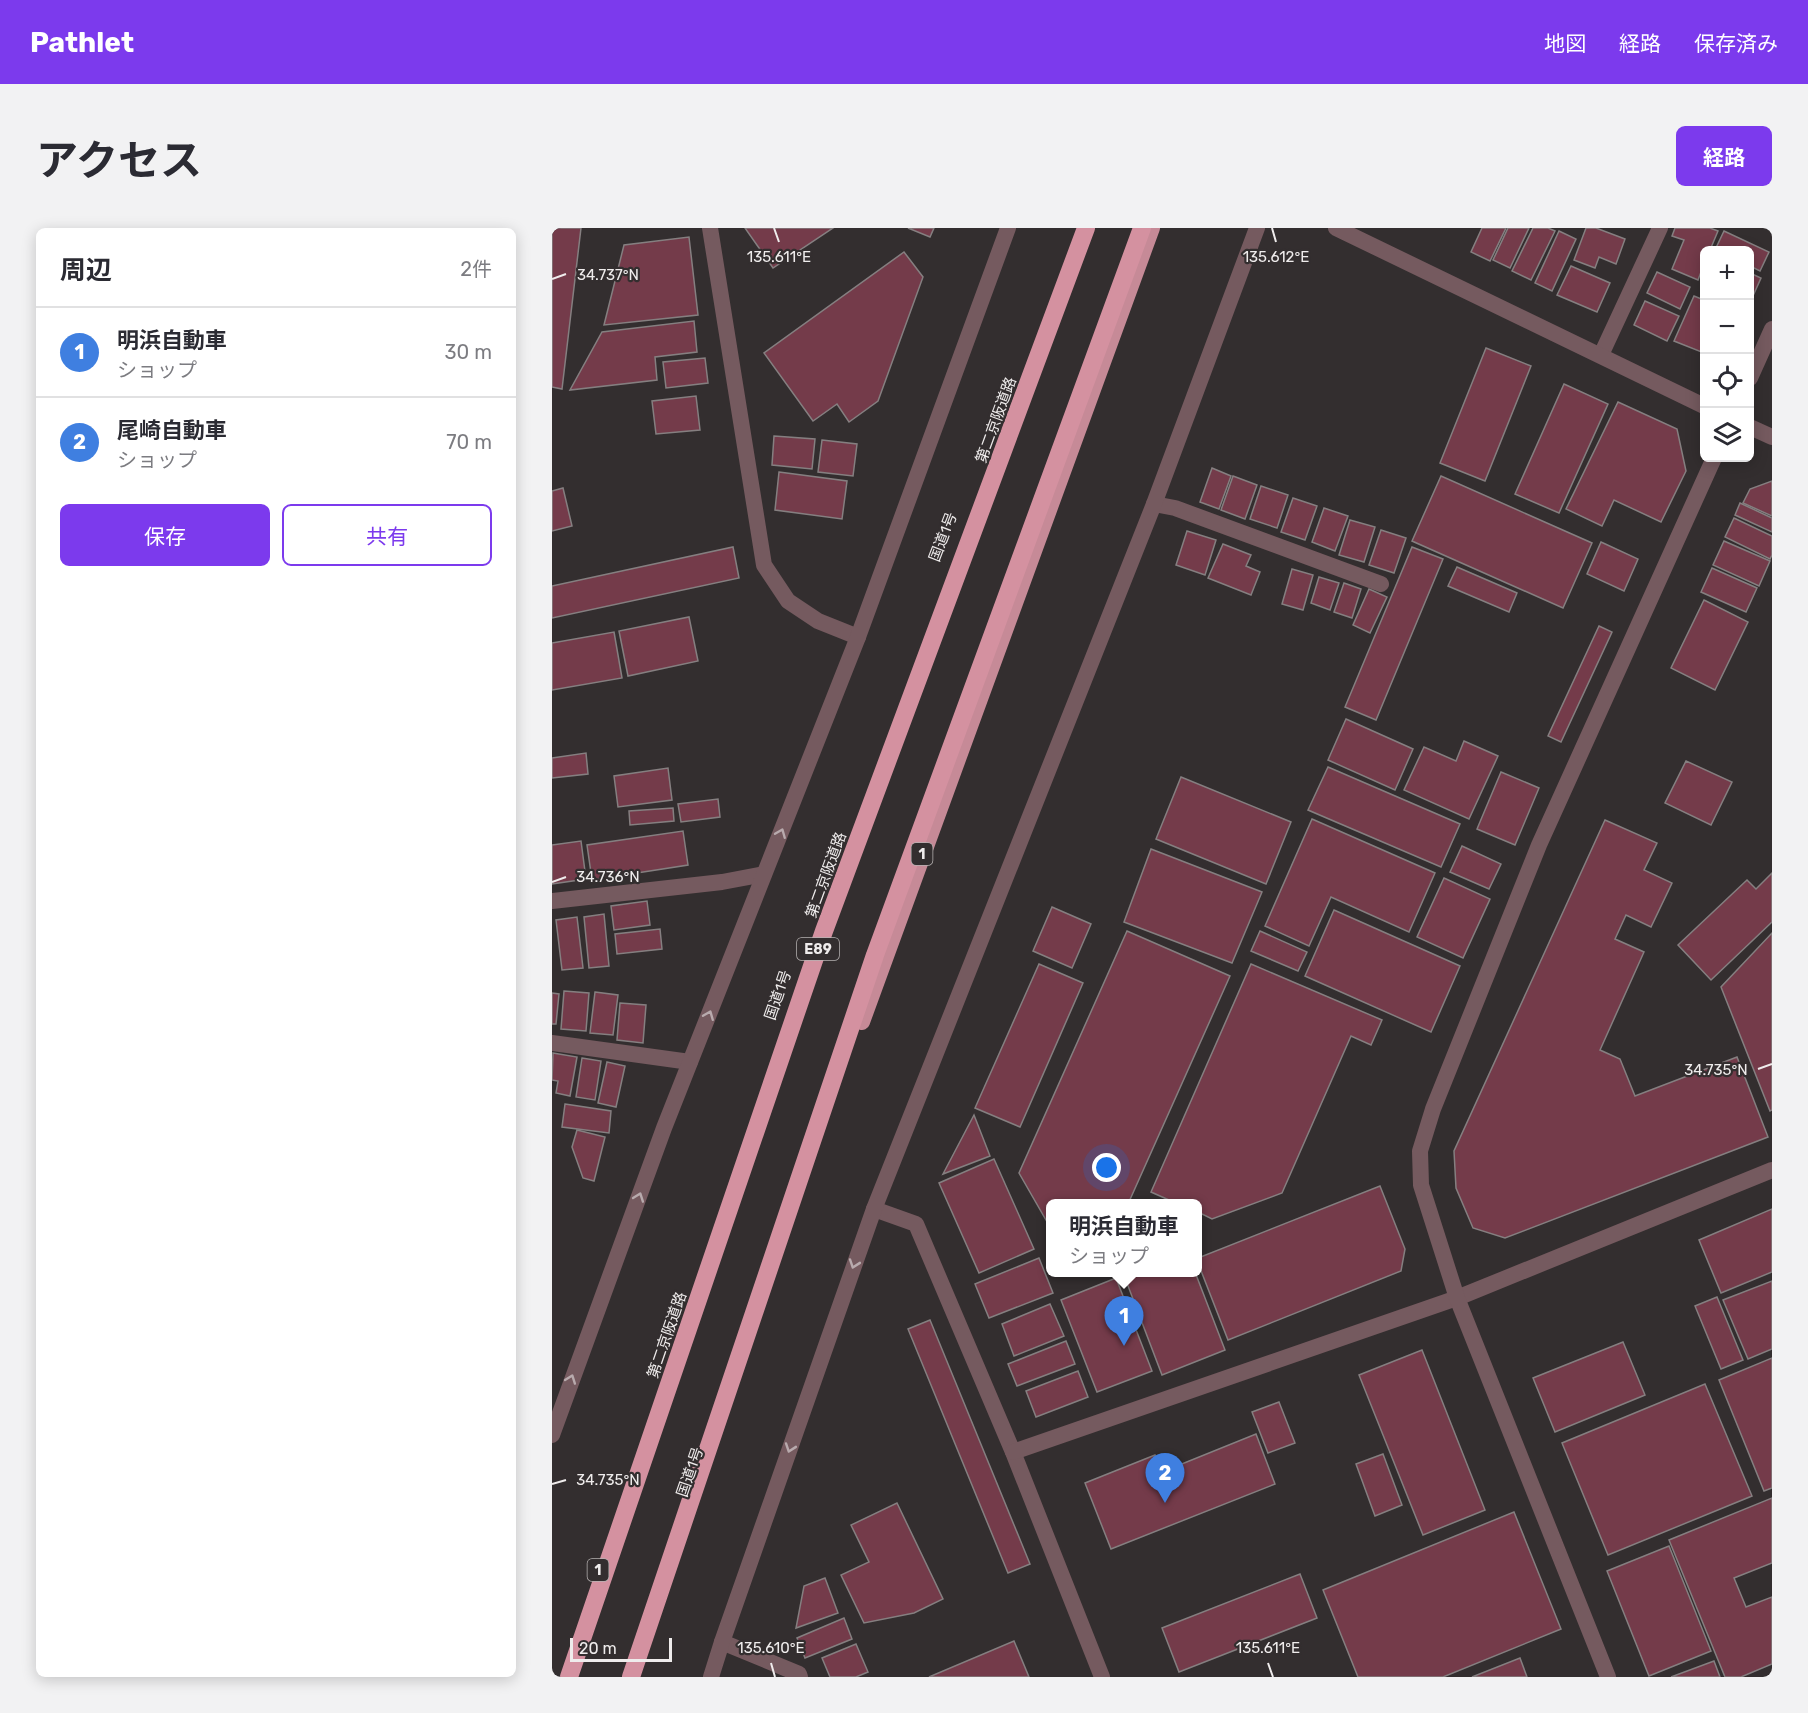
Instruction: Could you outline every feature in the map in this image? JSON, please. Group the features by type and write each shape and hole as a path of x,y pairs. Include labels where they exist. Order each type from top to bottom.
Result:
{"highway":[{"name":"国道1号","path":"562,1677 634,1463 880,758 1078,228"},
{"name":"第二京阪道路","path":"569,1677 824,931 1086,228"},
{"path":"631,1677 875,955 1142,228"},
{"name":"国道1号","path":"639,1677 883,959 1152,228"}],"street":[{"path":"710,228 764,565 788,601 818,621 858,637"},
{"path":"552,1435 690,1062 858,637 1008,228"},
{"path":"711,1677 874,1209 1154,504 1257,228"},
{"path":"1335,228 1700,404"},
{"path":"1601,355 1660,228"},
{"path":"1754,367 1772,328"},
{"path":"1754,429 1772,437"},
{"path":"1608,1677 1457,1298 1422,1185 1420,1151 1433,1110 1539,845 1712,462"},
{"path":"1154,504 1175,508 1381,584"},
{"path":"552,901 722,882 764,874"},
{"path":"552,1043 690,1062"},
{"path":"1012,1452 1457,1298 1772,1170"},
{"path":"874,1209 916,1224 1012,1452 1102,1677"},
{"path":"722,1642 799,1674 800,1677"}],"building":[{"path":"552,228 581,228 562,389 552,387"},
{"path":"745,228 833,228 773,268"},
{"path":"908,228 934,228 930,237"},
{"path":"1482,228 1506,228 1490,261 1471,252"},
{"path":"1508,228 1529,228 1510,268 1493,260"},
{"path":"1533,228 1548,228 1555,231 1531,280 1512,271"},
{"path":"1586,228 1596,228 1625,239 1616,264 1599,257 1595,268 1574,260"},
{"path":"1675,228 1710,228 1718,231 1712,246 1700,246 1698,280 1672,269 1684,240 1672,236"},
{"path":"1559,231 1576,239 1552,291 1535,283"},
{"path":"1724,231 1769,252 1760,271 1754,268 1754,246 1717,246"},
{"path":"689,237 698,315 604,325 624,245"},
{"path":"904,252 923,277 878,401 849,422 837,404 813,421 764,353"},
{"path":"1571,266 1610,283 1597,312 1557,295"},
{"path":"1657,272 1690,287 1680,309 1647,293"},
{"path":"1754,275 1761,278 1754,294"},
{"path":"1694,296 1700,298 1700,351 1674,341"},
{"path":"1645,301 1679,316 1667,341 1634,325"},
{"path":"694,321 697,352 655,357 657,380 570,390 602,332"},
{"path":"1486,348 1531,366 1485,481 1440,463"},
{"path":"705,358 708,383 666,388 663,362"},
{"path":"1564,384 1608,404 1559,513 1515,494"},
{"path":"696,396 700,430 656,434 652,401"},
{"path":"1618,402 1677,429 1686,471 1661,522 1614,500 1602,526 1566,509"},
{"path":"774,436 815,439 812,469 772,465"},
{"path":"822,440 857,444 853,476 818,472"},
{"path":"1212,468 1231,476 1219,509 1200,502"},
{"path":"779,472 847,481 842,519 775,510"},
{"path":"1233,476 1257,485 1245,519 1221,510"},
{"path":"1441,476 1592,543 1563,608 1412,541"},
{"path":"1772,481 1772,516 1743,503 1750,489"},
{"path":"1261,486 1288,495 1277,528 1250,519"},
{"path":"563,488 572,526 552,531 552,491"},
{"path":"1293,498 1317,506 1305,540 1281,532"},
{"path":"1740,503 1772,518 1772,532 1735,515"},
{"path":"1324,508 1348,516 1335,551 1312,542"},
{"path":"1734,518 1772,536 1770,559 1725,537"},
{"path":"1350,520 1375,527 1364,562 1339,555"},
{"path":"1381,530 1406,538 1394,573 1369,565"},
{"path":"1187,531 1216,540 1205,575 1176,565"},
{"path":"1724,541 1770,561 1759,586 1713,565"},
{"path":"1601,542 1638,559 1624,591 1587,574"},
{"path":"1223,544 1251,555 1246,566 1260,572 1251,595 1208,578"},
{"path":"733,547 739,578 552,618 552,586"},
{"path":"1412,547 1443,559 1376,720 1345,707"},
{"path":"1457,567 1517,593 1509,612 1448,586"},
{"path":"1712,568 1757,588 1746,612 1701,592"},
{"path":"1292,569 1313,575 1303,610 1282,604"},
{"path":"1319,577 1339,583 1330,610 1311,603"},
{"path":"1344,583 1361,589 1352,618 1334,612"},
{"path":"1369,589 1387,597 1370,633 1353,625"},
{"path":"1704,600 1748,622 1715,690 1671,668"},
{"path":"689,617 698,661 628,676 619,631"},
{"path":"1599,626 1612,632 1561,742 1548,736"},
{"path":"614,632 622,678 552,690 552,643"},
{"path":"1346,719 1413,749 1395,790 1328,760"},
{"path":"1464,741 1498,756 1469,819 1404,790 1424,747 1456,761"},
{"path":"586,753 588,774 552,778 552,758"},
{"path":"1686,761 1732,782 1711,825 1665,803"},
{"path":"1328,767 1460,824 1441,867 1308,810"},
{"path":"668,768 672,800 618,807 614,776"},
{"path":"1501,772 1539,788 1515,845 1477,829"},
{"path":"1181,777 1291,822 1266,884 1156,839"},
{"path":"718,799 720,817 681,822 678,804"},
{"path":"673,808 674,821 630,825 629,811"},
{"path":"1312,819 1435,873 1409,932 1331,897 1309,946 1265,926"},
{"path":"1605,820 1657,843 1644,870 1672,883 1651,927 1626,915 1615,939 1644,952 1600,1050 1620,1059 1635,1096 1737,1057 1768,1137 1505,1238 1473,1228 1456,1188 1454,1151"},
{"path":"683,831 688,865 592,880 587,845"},
{"path":"581,841 586,879 552,884 552,845"},
{"path":"1462,846 1501,864 1489,889 1450,872"},
{"path":"1151,849 1262,892 1232,963 1124,922"},
{"path":"1772,873 1772,922 1711,980 1678,945 1747,880 1756,889"},
{"path":"1444,878 1490,899 1463,958 1417,937"},
{"path":"647,901 650,925 614,930 611,906"},
{"path":"1052,907 1091,924 1072,968 1033,951"},
{"path":"1334,910 1460,966 1431,1032 1305,976"},
{"path":"604,914 609,966 589,968 584,917"},
{"path":"577,917 583,968 562,970 556,920"},
{"path":"660,929 662,949 617,954 615,934"},
{"path":"1127,931 1230,976 1130,1199 1046,1199 1046,1220 1019,1173"},
{"path":"1260,931 1307,952 1298,971 1251,951"},
{"path":"1772,933 1772,1110 1770,1111 1721,987"},
{"path":"1039,964 1083,983 1020,1127 975,1108"},
{"path":"1251,964 1382,1020 1371,1045 1351,1036 1282,1193 1212,1219 1202,1214 1202,1199 1167,1199 1151,1192"},
{"path":"564,991 589,993 586,1031 561,1029"},
{"path":"595,992 618,995 613,1035 590,1033"},
{"path":"552,993 559,994 556,1024 552,1024"},
{"path":"620,1003 646,1005 643,1043 617,1040"},
{"path":"553,1053 577,1057 570,1096 556,1093 558,1081 552,1080"},
{"path":"582,1058 601,1061 595,1100 576,1097"},
{"path":"607,1062 625,1066 616,1107 598,1103"},
{"path":"565,1104 611,1111 609,1133 562,1127"},
{"path":"974,1115 990,1156 943,1174"},
{"path":"577,1130 605,1137 594,1181 583,1178 572,1147"},
{"path":"994,1159 1034,1249 979,1273 939,1183"},
{"path":"1380,1186 1405,1249 1401,1271 1228,1340 1202,1273 1202,1256"},
{"path":"1772,1209 1772,1272 1721,1293 1699,1240"},
{"path":"1039,1258 1053,1293 989,1318 975,1284"},
{"path":"1197,1277 1225,1350 1162,1375 1125,1278"},
{"path":"1116,1278 1152,1371 1097,1392 1061,1300"},
{"path":"1772,1281 1772,1349 1748,1359 1723,1300"},
{"path":"1717,1297 1743,1360 1721,1369 1695,1306"},
{"path":"1050,1304 1064,1336 1014,1356 1002,1324"},
{"path":"930,1320 1030,1564 1008,1573 908,1329"},
{"path":"1066,1341 1075,1364 1017,1386 1008,1364"},
{"path":"1623,1342 1645,1395 1555,1432 1533,1378"},
{"path":"1422,1350 1485,1510 1423,1535 1359,1375"},
{"path":"1772,1358 1772,1488 1764,1491 1719,1380"},
{"path":"1078,1371 1088,1397 1036,1417 1026,1391"},
{"path":"1705,1384 1752,1496 1608,1555 1562,1443"},
{"path":"1279,1402 1295,1443 1268,1453 1252,1412"},
{"path":"1256,1434 1275,1484 1111,1549 1085,1483 1155,1455 1162,1472"},
{"path":"1383,1454 1402,1505 1375,1516 1356,1464"},
{"path":"1772,1498 1772,1563 1734,1578 1746,1607 1772,1597 1772,1664 1741,1677 1725,1677 1669,1540"},
{"path":"897,1503 943,1599 914,1613 864,1623 841,1575 869,1562 851,1525"},
{"path":"1514,1512 1561,1629 1443,1677 1358,1677 1323,1590"},
{"path":"1669,1546 1711,1651 1649,1676 1607,1571"},
{"path":"1300,1574 1317,1618 1179,1672 1162,1628"},
{"path":"825,1578 838,1613 796,1628 804,1586"},
{"path":"844,1618 852,1639 805,1658 797,1638"},
{"path":"1014,1641 1029,1677 929,1677"},
{"path":"856,1644 868,1672 856,1677 830,1677 822,1658"},
{"path":"1520,1658 1527,1677 1472,1677"},
{"path":"1714,1661 1720,1677 1671,1677"}],"place":[{"name":"明浜自動車","path":"1124,1346"},
{"name":"尾崎自動車","path":"1165,1503"}]}
